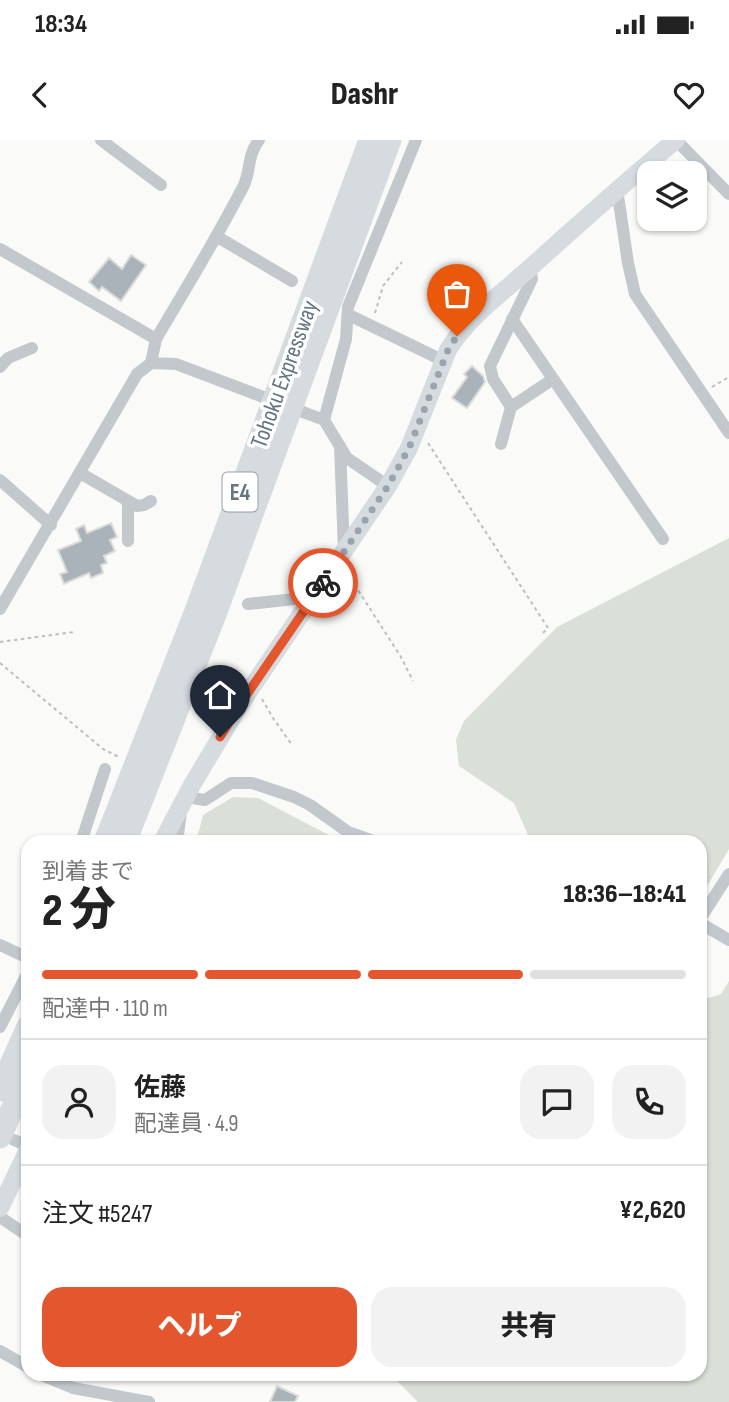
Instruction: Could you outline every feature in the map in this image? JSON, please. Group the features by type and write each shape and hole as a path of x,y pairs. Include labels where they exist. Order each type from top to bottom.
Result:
{"highway":[{"name":"Tohoku Expressway","path":"108,835 200,599 370,140"},
{"name":"Tohoku Expressway","path":"128,835 228,578 390,140"},
{"path":"0,1090 21,1042"},
{"path":"18,1143 21,1122"}],"main road":[{"path":"166,835 251,689 388,486 409,448 444,361 457,336 617,189 676,140"},
{"path":"18,1143 21,1169"},
{"path":"0,1208 21,1179"}],"street":[{"path":"101,140 161,185"},
{"path":"0,609 137,374 151,363 156,339 246,180 249,159 259,140"},
{"path":"320,418 346,339 351,301 416,140"},
{"path":"676,140 729,194"},
{"path":"617,189 635,294 729,433"},
{"path":"216,236 292,281"},
{"path":"0,249 156,339"},
{"path":"511,408 492,379 490,366 532,279 530,268"},
{"path":"349,315 444,361"},
{"path":"512,319 663,539"},
{"path":"0,367 8,359 32,348"},
{"path":"151,363 176,365 320,418 347,458 388,486"},
{"path":"501,444 511,408 553,379"},
{"path":"340,446 342,556"},
{"path":"80,473 137,506 151,501"},
{"path":"0,480 51,525"},
{"path":"125,499 128,504 128,541"},
{"path":"248,604 313,597"},
{"path":"83,835 105,769"},
{"path":"178,835 184,801 205,800 231,783 253,783 294,797 356,835"},
{"path":"707,910 729,874"},
{"path":"707,926 729,940"},
{"path":"0,945 21,955"},
{"path":"0,1027 21,985"},
{"path":"0,1217 21,1231"},
{"path":"0,1351 21,1363"},
{"path":"56,1381 109,1398 149,1402"}],"path":[{"path":"372,326 383,286 402,262"},
{"path":"703,393 729,377"},
{"path":"418,427 548,628 541,635"},
{"path":"342,556 413,681"},
{"path":"0,642 74,632"},
{"path":"0,663 103,748 123,759"},
{"path":"251,689 262,698 292,745"}],"shaded area":[{"path":"729,538 729,849 707,886 707,835 528,835 514,803 459,766 456,740 464,721 557,627"},
{"path":"233,797 258,798 329,835 198,835 203,815"},
{"path":"729,981 729,1402 418,1402 397,1381 707,1381 707,998 721,994"}],"building":[{"path":"131,255 146,265 121,301 102,287 99,291 89,282 109,258 122,269"},
{"path":"472,366 483,376 485,382 467,408 452,398 467,377 464,374"},
{"path":"111,523 117,537 110,540 115,551 104,556 107,563 101,565 103,573 91,578 89,573 64,584 60,574 67,572 58,550 81,541 76,529 84,525 87,533"},
{"path":"277,1386 298,1396 295,1402 270,1402"}],"way so far":[{"path":"323,583 388,486 409,448 448,350 457,336"}],"route":[{"path":"220,737 323,583"}]}
